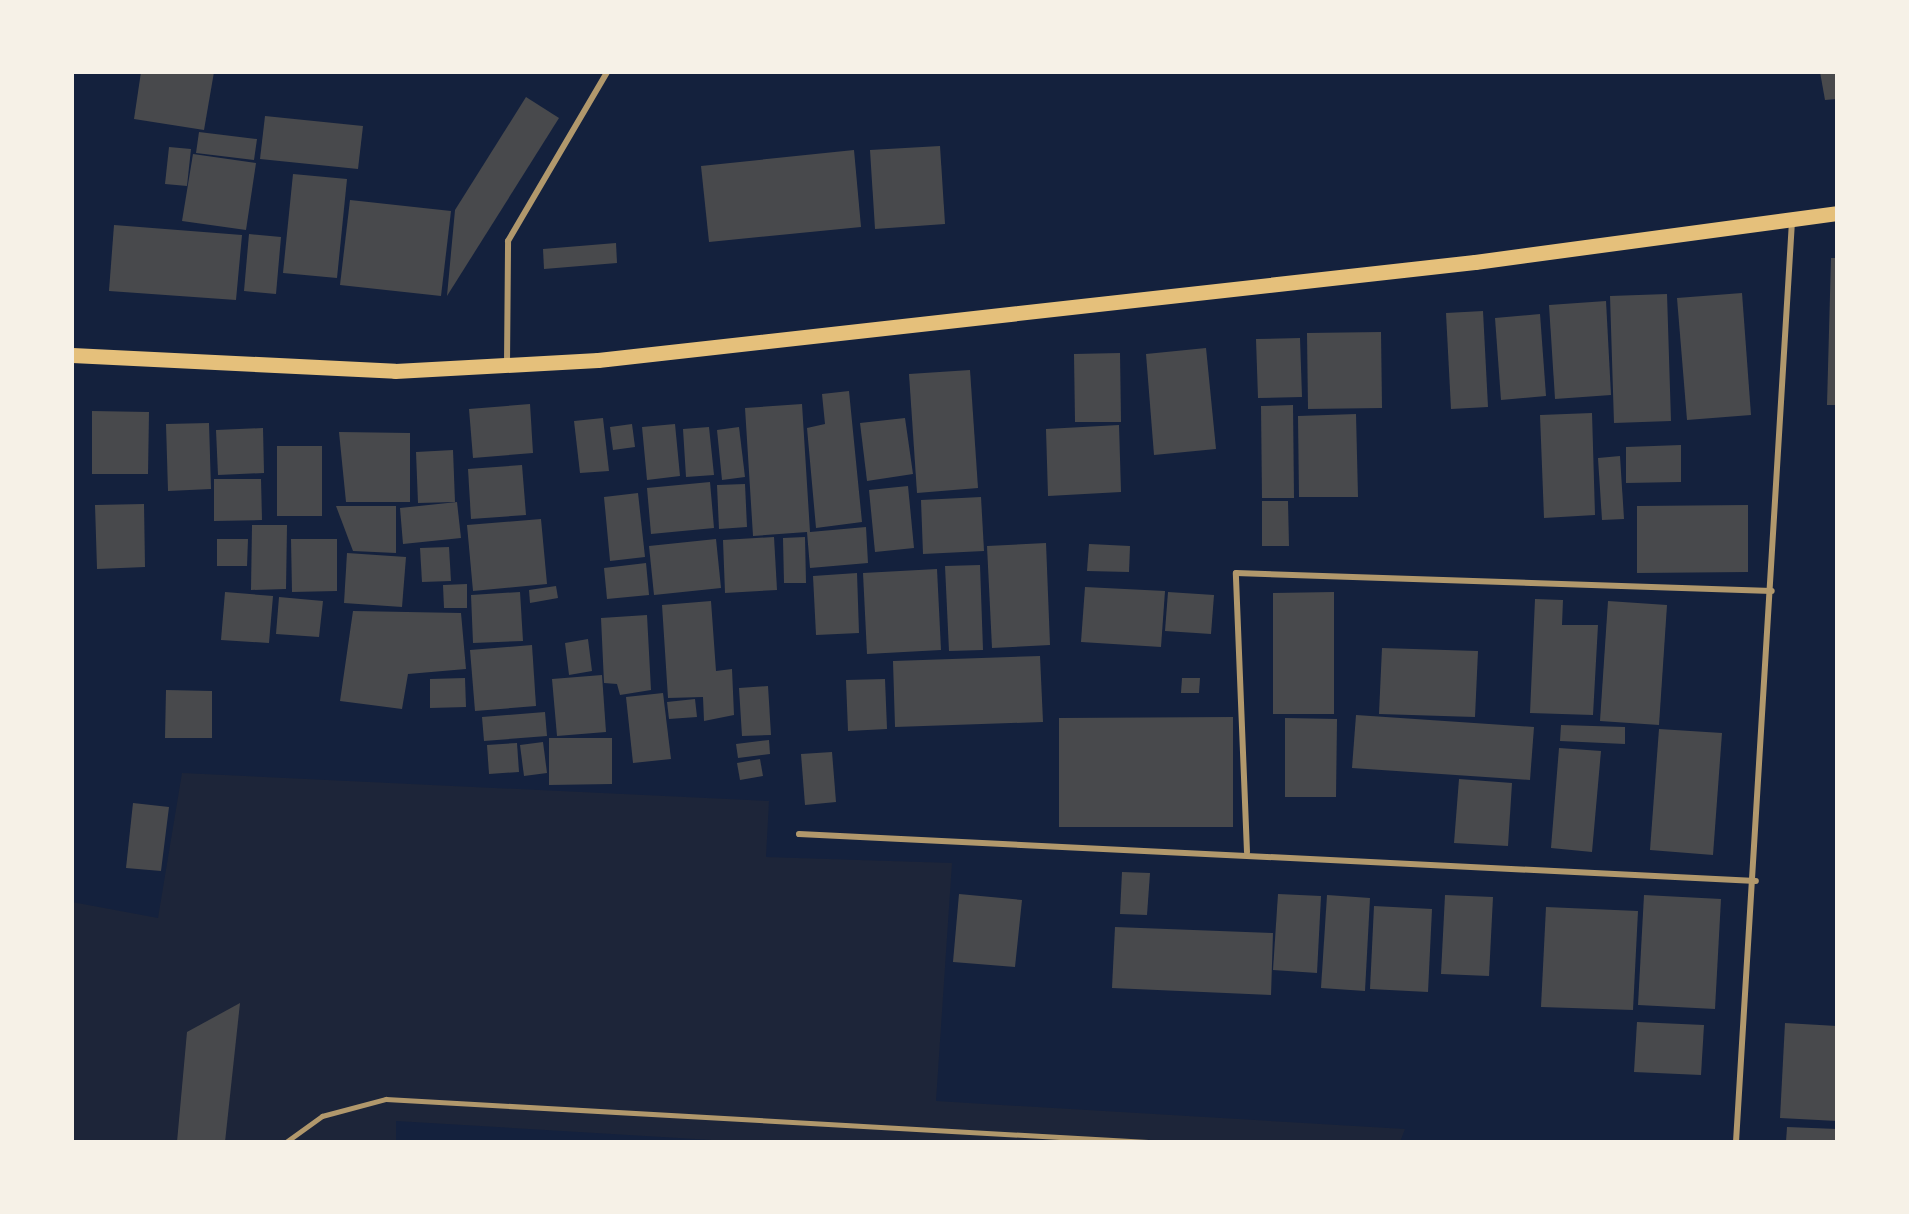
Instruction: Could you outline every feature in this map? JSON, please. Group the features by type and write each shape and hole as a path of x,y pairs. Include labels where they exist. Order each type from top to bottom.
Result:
{"main road":[{"path":"72,355 395,371 507,367 1417,269 1837,213"}],"street":[{"path":"507,367 508,241 607,72"},
{"path":"1736,1142 1756,881 1792,218"},
{"path":"1247,852 1236,573 1772,591"},
{"path":"799,834 1247,852 1756,881"}],"lane":[{"path":"286,1142 322,1116 386,1100 1148,1142"}],"shaded area":[{"path":"182,773 769,801 766,857 952,863 936,1101 1405,1129 1400,1142 745,1142 396,1121 396,1142 72,1142 72,902 158,918"}],"building":[{"path":"141,72 214,72 204,130 134,119"},
{"path":"1820,72 1837,72 1837,99 1825,100"},
{"path":"526,97 559,118 447,296 455,210"},
{"path":"265,116 363,126 358,169 260,159"},
{"path":"199,132 257,139 254,160 196,153"},
{"path":"940,146 945,224 875,229 870,150"},
{"path":"169,147 191,149 187,186 165,184"},
{"path":"854,150 861,227 709,242 701,166"},
{"path":"193,154 256,163 246,230 182,221"},
{"path":"293,174 347,179 337,278 283,273"},
{"path":"350,200 451,211 441,296 340,285"},
{"path":"114,225 242,235 236,300 109,291"},
{"path":"249,234 281,237 276,294 244,291"},
{"path":"616,243 617,263 544,269 543,249"},
{"path":"1831,258 1837,258 1837,405 1827,405"},
{"path":"1742,293 1751,415 1687,420 1677,298"},
{"path":"1667,294 1671,421 1614,423 1610,296"},
{"path":"1606,301 1611,395 1555,399 1549,305"},
{"path":"1483,311 1488,407 1451,409 1446,313"},
{"path":"1540,314 1546,396 1501,400 1495,318"},
{"path":"1381,332 1382,408 1308,409 1307,333"},
{"path":"1300,338 1302,397 1258,398 1256,339"},
{"path":"1206,348 1216,449 1154,455 1146,354"},
{"path":"1120,353 1121,422 1075,422 1074,354"},
{"path":"970,370 978,488 917,493 909,374"},
{"path":"849,391 862,522 816,528 807,428 825,424 822,394"},
{"path":"530,404 533,453 473,458 469,409"},
{"path":"802,404 810,532 866,527 868,563 810,568 807,532 753,536 745,408"},
{"path":"1293,405 1294,498 1262,498 1261,406"},
{"path":"92,411 149,412 148,474 92,474"},
{"path":"1592,413 1595,515 1544,518 1540,415"},
{"path":"1356,414 1358,497 1299,497 1298,416"},
{"path":"603,418 609,471 580,473 574,421"},
{"path":"905,418 913,474 867,481 860,423"},
{"path":"209,423 211,489 168,491 166,424"},
{"path":"632,424 635,447 613,450 610,427"},
{"path":"675,424 680,476 647,480 642,427"},
{"path":"1119,425 1121,492 1048,496 1046,429"},
{"path":"709,427 714,475 686,477 683,429"},
{"path":"739,427 745,477 722,480 717,430"},
{"path":"263,428 264,473 218,475 216,430"},
{"path":"339,432 410,433 410,502 346,502"},
{"path":"1681,445 1681,482 1626,483 1626,447"},
{"path":"277,446 322,446 322,516 277,516"},
{"path":"453,450 455,502 418,503 416,452"},
{"path":"1620,456 1624,519 1602,520 1598,458"},
{"path":"522,465 526,515 471,519 468,469"},
{"path":"214,479 261,479 262,520 214,521"},
{"path":"710,482 714,528 651,534 647,488"},
{"path":"745,484 747,527 719,529 717,485"},
{"path":"908,486 914,548 875,552 869,490"},
{"path":"638,493 645,557 610,561 604,497"},
{"path":"981,497 984,551 923,554 921,500"},
{"path":"1262,501 1288,501 1289,546 1262,546"},
{"path":"457,502 461,538 403,544 400,508"},
{"path":"144,504 145,567 97,569 95,505"},
{"path":"1748,505 1748,572 1637,573 1637,506"},
{"path":"336,506 396,506 396,553 353,551"},
{"path":"541,519 547,584 473,591 467,525"},
{"path":"252,525 287,525 286,589 251,590"},
{"path":"774,537 777,590 725,593 723,540"},
{"path":"805,537 806,583 784,583 783,538"},
{"path":"217,539 248,539 247,566 217,566"},
{"path":"291,539 337,539 337,591 292,592"},
{"path":"716,539 721,588 654,595 649,546"},
{"path":"1046,543 1050,645 992,648 987,546"},
{"path":"1089,544 1130,546 1129,572 1087,571"},
{"path":"449,547 451,581 422,582 420,548"},
{"path":"347,553 406,557 402,607 344,603"},
{"path":"646,563 649,595 607,599 604,568"},
{"path":"980,565 983,650 949,651 945,566"},
{"path":"937,569 941,650 867,654 863,573"},
{"path":"857,573 859,633 816,635 813,576"},
{"path":"467,584 467,608 444,608 443,585"},
{"path":"556,586 558,598 530,603 529,590"},
{"path":"1085,587 1165,591 1161,647 1081,642"},
{"path":"225,592 273,596 269,643 221,640"},
{"path":"520,592 523,641 473,643 471,595"},
{"path":"1168,592 1214,595 1211,634 1165,631"},
{"path":"1334,592 1334,714 1273,714 1273,593"},
{"path":"279,597 323,601 319,637 276,634"},
{"path":"1535,599 1563,600 1562,625 1598,625 1593,715 1530,713"},
{"path":"711,601 716,671 732,669 734,715 704,721 703,697 668,698 662,605"},
{"path":"1608,601 1667,605 1659,725 1600,721"},
{"path":"353,611 461,613 466,669 408,674 402,709 340,701"},
{"path":"647,615 651,690 620,695 617,684 604,683 601,618"},
{"path":"588,639 592,671 569,675 565,643"},
{"path":"532,645 536,706 475,711 470,650"},
{"path":"1382,648 1478,651 1475,717 1379,714"},
{"path":"1040,656 1043,722 895,727 893,661"},
{"path":"602,675 606,732 557,736 552,679"},
{"path":"465,678 466,707 430,708 430,679"},
{"path":"1182,678 1200,678 1199,693 1181,693"},
{"path":"885,679 887,729 848,731 846,680"},
{"path":"768,686 771,735 742,736 739,688"},
{"path":"166,690 212,691 212,738 165,738"},
{"path":"663,693 671,759 633,763 626,697"},
{"path":"695,699 697,717 669,719 667,702"},
{"path":"545,712 547,736 484,741 482,717"},
{"path":"1356,715 1534,727 1530,780 1352,768"},
{"path":"1233,717 1233,827 1059,827 1059,718"},
{"path":"1285,718 1337,719 1336,797 1285,797"},
{"path":"1561,725 1625,727 1625,744 1560,741"},
{"path":"1659,729 1722,733 1713,855 1650,850"},
{"path":"549,738 612,738 612,784 549,785"},
{"path":"769,740 770,754 738,758 736,744"},
{"path":"543,742 547,773 524,776 520,745"},
{"path":"517,743 519,772 489,774 487,745"},
{"path":"1559,748 1601,751 1592,852 1551,848"},
{"path":"832,752 836,802 805,805 801,754"},
{"path":"760,759 763,776 740,780 737,763"},
{"path":"1459,779 1512,783 1508,846 1454,843"},
{"path":"133,803 169,807 161,871 126,868"},
{"path":"1122,872 1150,873 1147,915 1120,914"},
{"path":"959,894 1022,900 1015,967 953,962"},
{"path":"1278,894 1321,896 1317,973 1273,970"},
{"path":"1327,895 1370,898 1365,991 1321,988"},
{"path":"1445,895 1493,897 1489,976 1441,974"},
{"path":"1644,895 1721,899 1715,1009 1638,1005"},
{"path":"1374,906 1432,909 1428,992 1370,989"},
{"path":"1546,907 1638,911 1633,1010 1541,1007"},
{"path":"1115,927 1273,933 1271,995 1112,988"},
{"path":"240,1003 225,1142 177,1142 187,1032"},
{"path":"1637,1022 1704,1025 1701,1075 1634,1072"},
{"path":"1785,1023 1837,1026 1837,1121 1780,1118"},
{"path":"1787,1127 1837,1129 1837,1142 1786,1142"}]}
